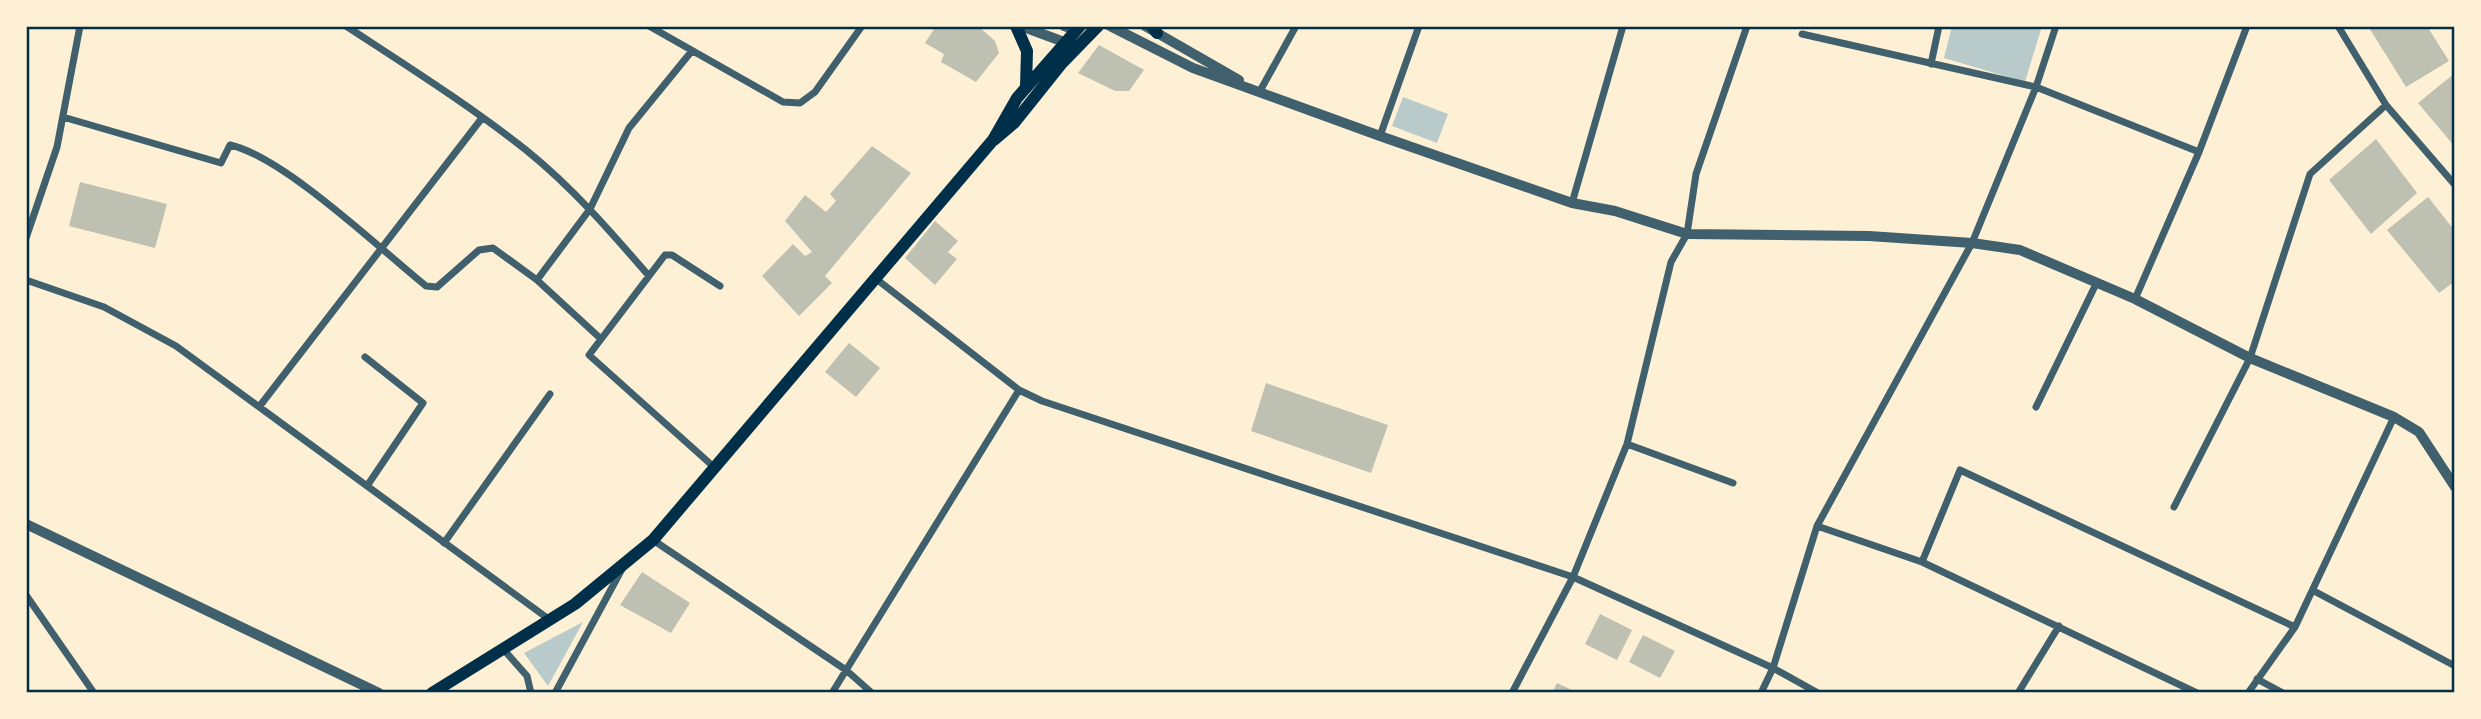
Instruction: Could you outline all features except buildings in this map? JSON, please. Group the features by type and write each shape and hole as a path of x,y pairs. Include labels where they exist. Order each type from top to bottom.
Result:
{"main road":[{"path":"1018,26 1027,51 1026,88"},
{"path":"993,140 1009,110 1026,88 1064,42 1083,28"},
{"path":"432,693 551,621 625,565 653,540 993,140 1014,123 1062,63 1083,28"}],"street":[{"path":"26,238 57,147 80,26"},
{"path":"346,26 359,30 527,151 590,209 649,276"},
{"path":"649,26 783,102 800,103 815,92 862,26"},
{"path":"1018,26 1064,42"},
{"path":"1110,26 1193,68 1380,136 1572,203 1615,211 1687,234 1869,236 1972,243 2020,250 2135,299 2250,358 2394,417 2419,432 2455,487"},
{"path":"1260,91 1296,26"},
{"path":"1380,136 1419,26"},
{"path":"1572,203 1623,26"},
{"path":"1512,693 1573,577 1627,444 1671,262 1687,234 1696,174 1747,26"},
{"path":"1931,64 1939,26"},
{"path":"1761,693 1773,668 1817,526 1972,243 2036,87 2056,26"},
{"path":"2135,299 2199,152 2247,26"},
{"path":"2338,26 2359,65 2386,105 2455,185"},
{"path":"1152,28 1260,91"},
{"path":"1802,34 2036,87 2199,152"},
{"path":"537,280 590,209 629,128 691,52"},
{"path":"2174,507 2250,358 2310,174 2386,105"},
{"path":"63,117 221,163 230,145 239,147 280,168 426,286 437,287 479,250 493,247 537,280 601,339"},
{"path":"259,407 481,118"},
{"path":"715,468 589,355 665,255 672,255 720,286"},
{"path":"875,278 1019,390 1146,436 1573,577 1773,668 1818,693"},
{"path":"26,280 104,307 176,346 551,621"},
{"path":"2036,407 2097,282"},
{"path":"365,357 423,403 367,486"},
{"path":"832,693 1019,390"},
{"path":"443,543 550,394"},
{"path":"2248,693 2295,627 2394,417"},
{"path":"1627,444 1733,483"},
{"path":"1922,562 1960,470 2295,627"},
{"path":"26,524 379,693"},
{"path":"1817,526 1922,562 2197,693"},
{"path":"653,540 846,670 872,693"},
{"path":"555,693 625,565"},
{"path":"2314,591 2455,666"},
{"path":"26,596 94,693"},
{"path":"2018,693 2059,626"},
{"path":"504,650 527,676 531,693"},
{"path":"2258,679 2283,693"}],"shaded area":[{"path":"1952,26 2042,26 2025,82 1944,58"},
{"path":"1403,97 1448,114 1437,143 1392,126"},
{"path":"583,622 548,686 524,653"}]}
